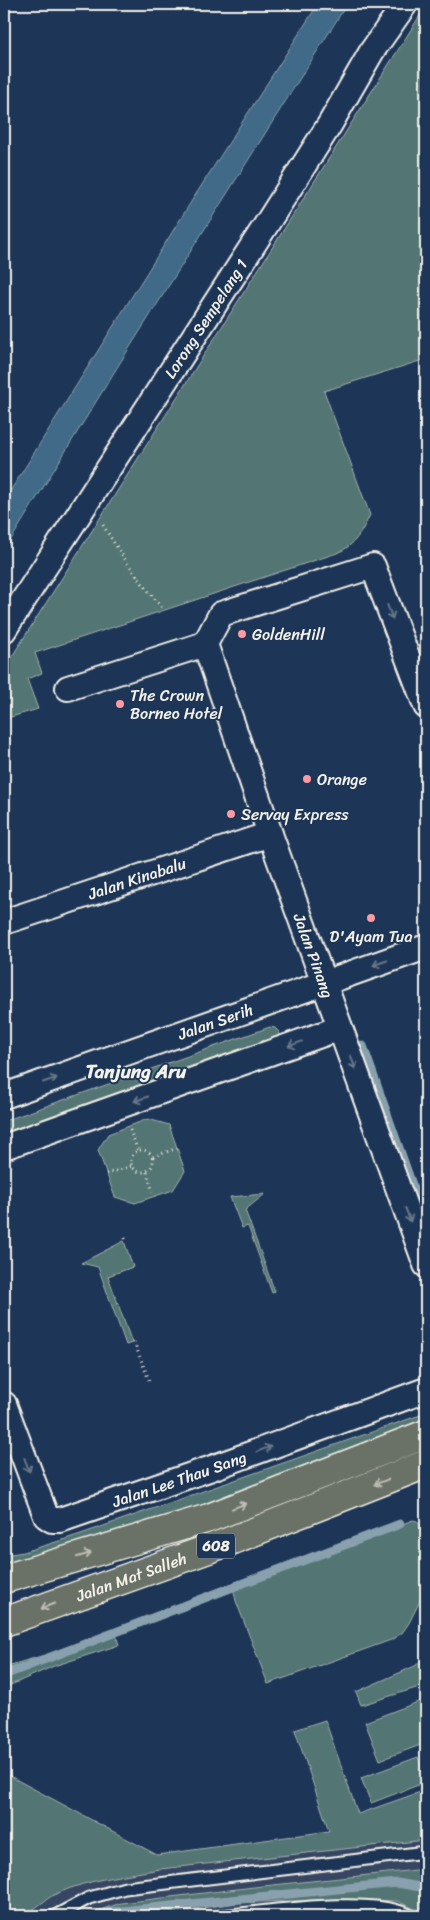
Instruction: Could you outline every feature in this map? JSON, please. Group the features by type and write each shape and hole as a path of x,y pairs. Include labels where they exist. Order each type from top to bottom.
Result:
{"main road":[{"name":"Jalan Mat Salleh","path":"4,1579 208,1518 426,1434"},
{"name":"Jalan Mat Salleh","path":"4,1622 225,1543 426,1464"}],"street":[{"name":"Lorong Sempelang 1","path":"4,630 261,234 330,124 372,51 404,4"},
{"path":"68,688 205,644 221,614 373,566 426,706"},
{"name":"Jalan Pinang","path":"205,644 270,834 426,1265"},
{"name":"Jalan Kinabalu","path":"4,922 270,834"},
{"name":"Jalan Serih","path":"4,1096 426,947"},
{"path":"4,1147 340,1028"},
{"name":"Jalan Lee Thau Sang","path":"4,1404 46,1516 52,1520 60,1520 200,1472 426,1390"}],"lane":[{"path":"54,1916 89,1898 125,1888 426,1852"},
{"path":"221,1916 343,1906 395,1910 411,1916"}],"path":[{"path":"101,522 118,550 164,610"},
{"path":"128,1126 138,1150"},
{"path":"153,1157 177,1148"},
{"path":"138,1150 149,1152 153,1157 154,1163 147,1172 135,1170 132,1166 131,1160 138,1150"},
{"path":"106,1174 132,1166"},
{"path":"147,1172 154,1196"},
{"path":"134,1342 149,1380"}],"shaded area":[{"path":"318,4 347,4 118,366 4,551 4,501 196,194"},
{"path":"4,1773 157,1855 301,1841 426,1825 426,1916 4,1916"},
{"path":"344,1913 379,1916 297,1916"}],"green space":[{"path":"426,6 426,359 324,391 370,515 361,532 349,546 337,553 35,653 42,673 27,679 38,709 4,719 4,669"},
{"path":"270,1027 275,1028 279,1032 278,1037 274,1040 4,1136 4,1121"},
{"path":"148,1119 169,1125 185,1171 173,1190 135,1203 115,1197 98,1150 108,1134"},
{"path":"265,1194 245,1210 275,1292 272,1293 248,1226 242,1228 230,1197"},
{"path":"124,1241 133,1267 108,1276 132,1343 126,1345 98,1267 81,1263"},
{"path":"426,1413 426,1425 146,1533 4,1572 4,1555 24,1552 78,1535"},
{"path":"413,1520 426,1529 426,1589 402,1633 391,1640 268,1684 236,1601 233,1587"},
{"path":"116,1634 119,1645 54,1666 4,1688 4,1667"},
{"path":"426,1657 426,1685 361,1705 356,1692 415,1666"},
{"path":"426,1699 426,1743 380,1760 365,1722"},
{"path":"325,1720 358,1814 426,1790 426,1840 160,1869 121,1876 83,1884 58,1893 26,1916 4,1916 4,1773 157,1855 329,1831 295,1730"},
{"path":"418,1757 426,1782 371,1803 361,1778"},
{"path":"426,1869 426,1914 397,1901 341,1899 235,1903 148,1916 82,1916 121,1903"}],"waterway":[{"path":"363,1046 416,1196"},
{"path":"4,1675 400,1524"},
{"path":"93,1916 111,1912 397,1883 426,1888"}],"place":[{"name":"GoldenHill","path":"242,634"},
{"name":"The Crown Borneo Hotel","path":"120,704"},
{"name":"Orange","path":"307,779"},
{"name":"Servay Express","path":"231,814"},
{"name":"D'Ayam Tua","path":"371,918"}],"district":[{"name":"Tanjung Aru","path":"136,1071"}]}
